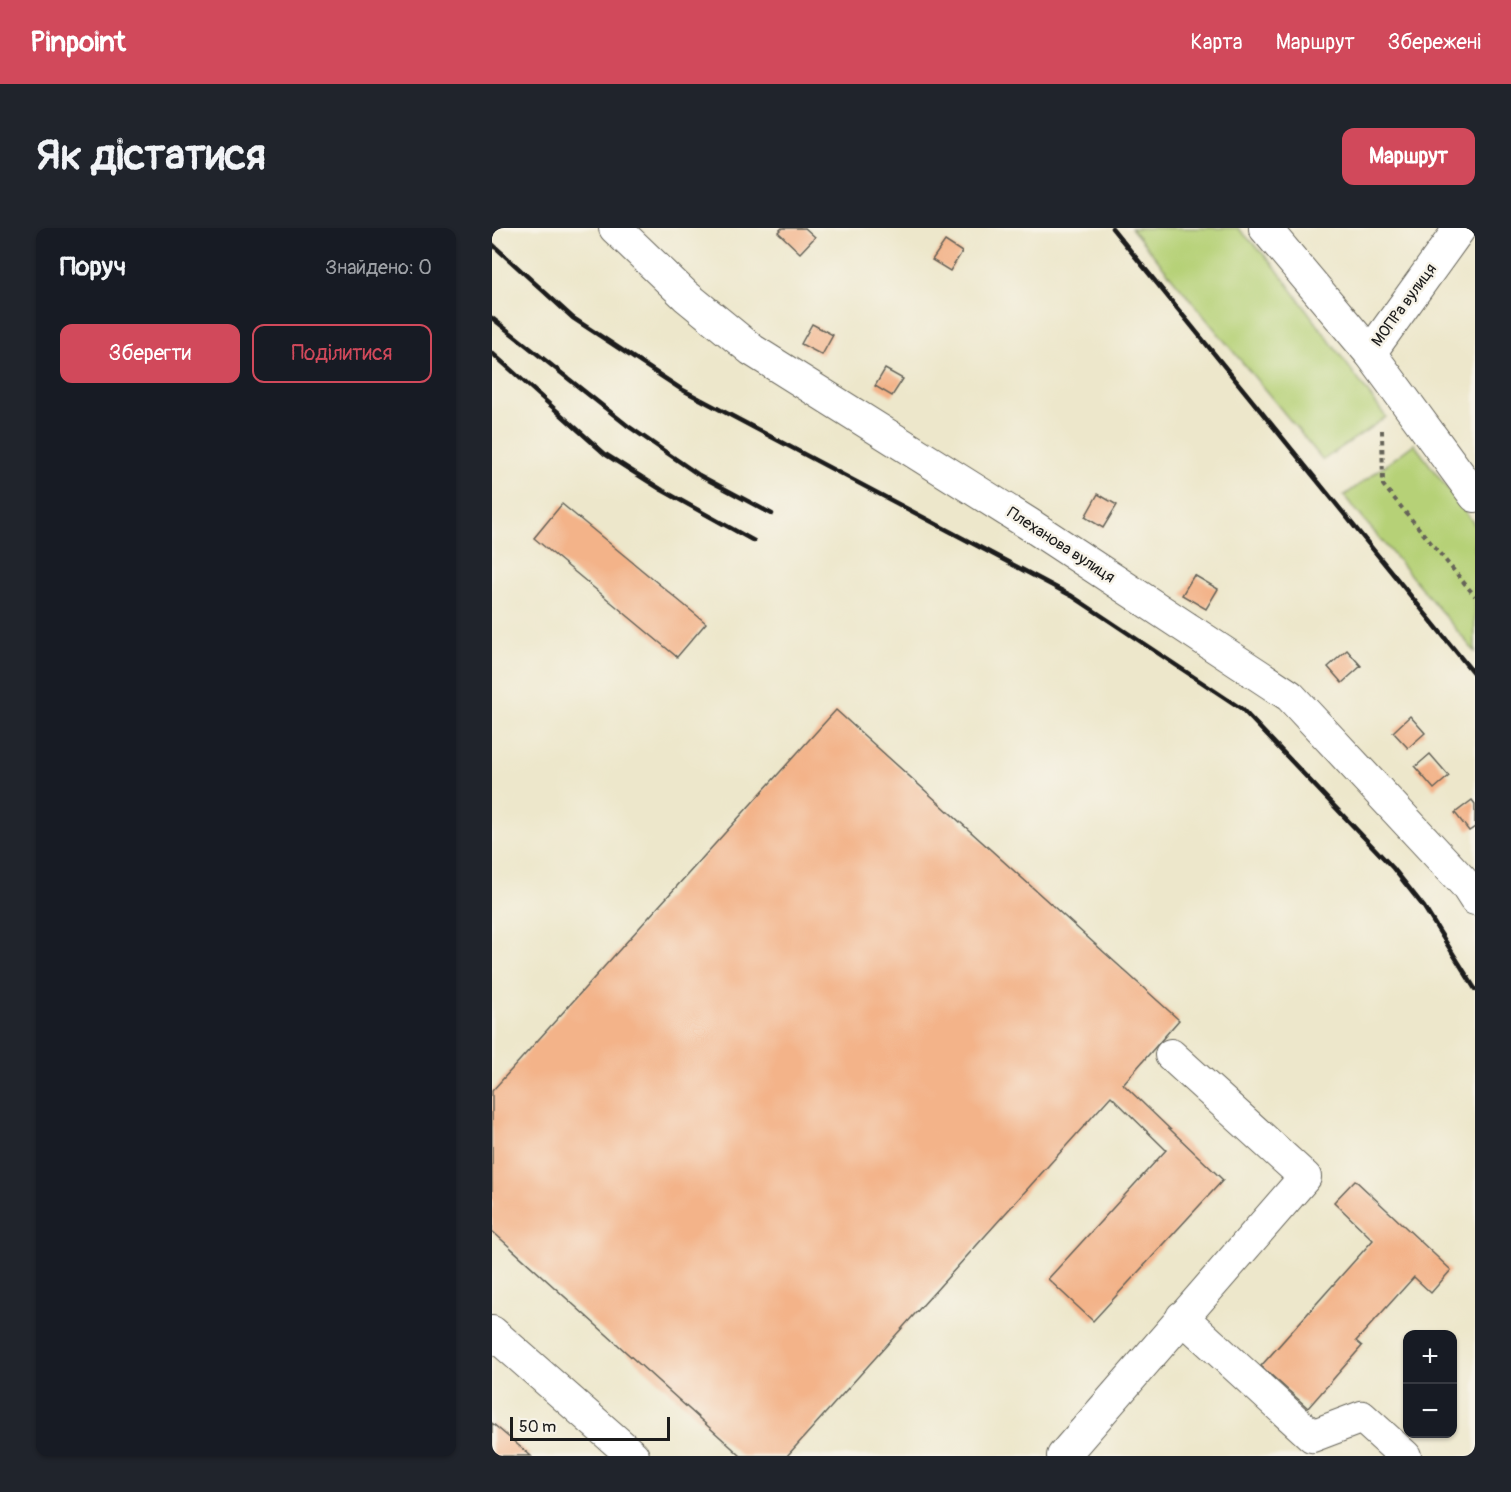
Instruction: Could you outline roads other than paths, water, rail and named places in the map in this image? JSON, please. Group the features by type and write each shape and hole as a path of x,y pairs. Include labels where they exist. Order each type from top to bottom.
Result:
{"street":[{"name":"Плеханова вулиця","path":"615,228 686,296 752,350 1029,524 1290,696 1466,885 1475,899"},
{"path":"1265,228 1370,353 1475,496"},
{"name":"МОПРа вулиця","path":"1370,353 1460,228"},
{"path":"1063,1456 1305,1177 1171,1055"},
{"path":"1182,1317 1312,1436 1362,1417 1405,1456"},
{"path":"492,1332 633,1456"}],"railway":[{"path":"1112,228 1475,675"},
{"path":"492,244 573,318 681,389 1072,596 1242,709 1393,868 1424,907 1475,989"},
{"path":"492,318 628,426 699,475 772,514"},
{"path":"492,353 605,454 662,490 754,541"}]}
